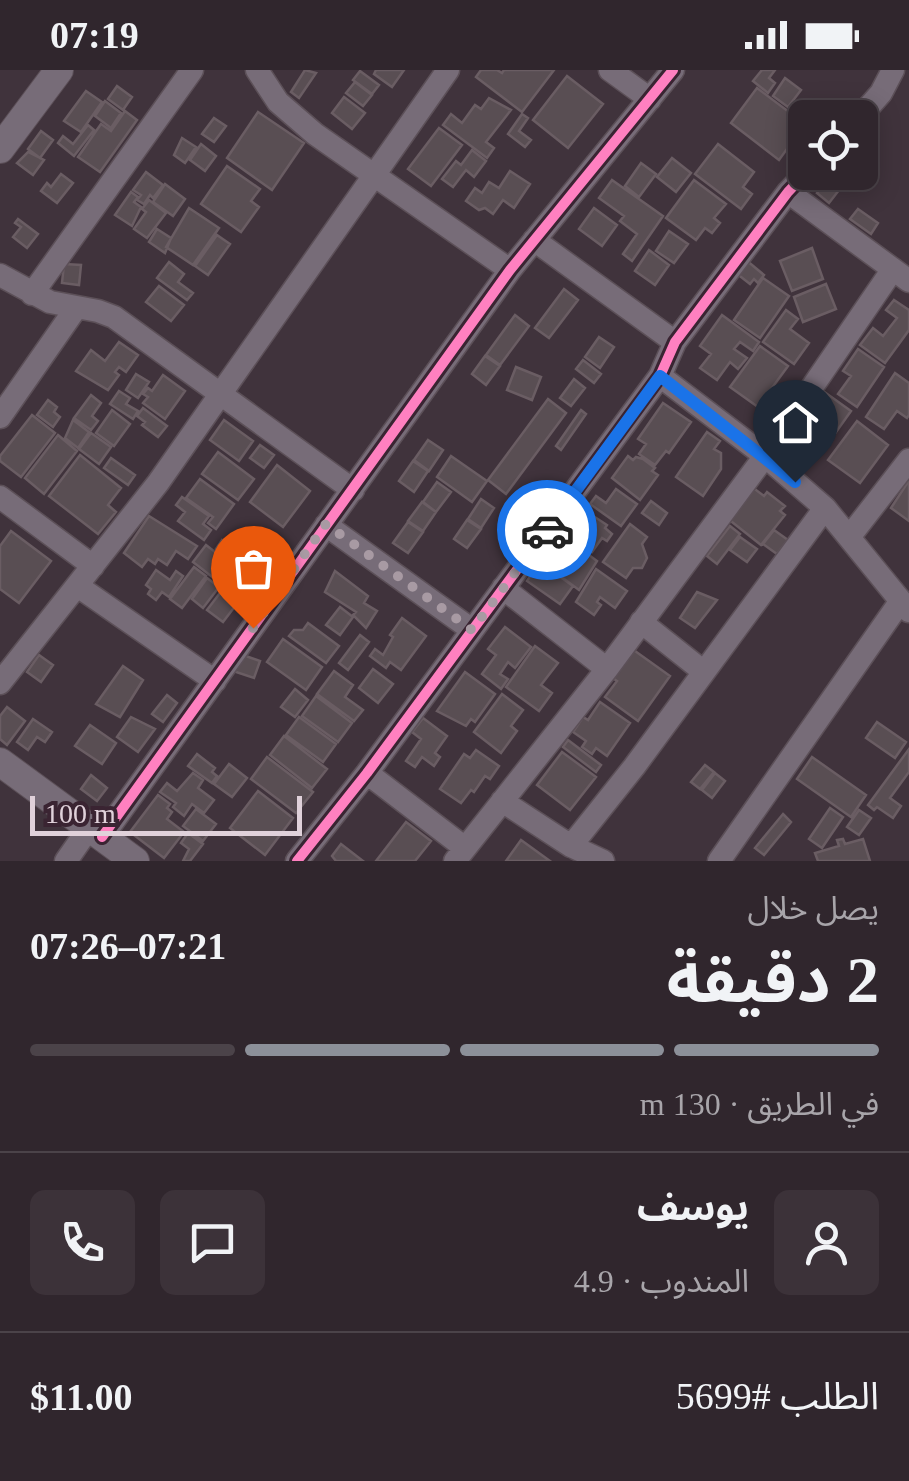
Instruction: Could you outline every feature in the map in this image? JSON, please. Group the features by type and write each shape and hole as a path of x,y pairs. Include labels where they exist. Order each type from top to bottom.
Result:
{"street":[{"path":"0,149 60,70"},
{"path":"32,294 192,70"},
{"path":"0,683 79,588 222,396 448,70"},
{"path":"610,70 650,99"},
{"path":"66,861 96,833 214,681 510,270 673,70"},
{"path":"876,100 893,70"},
{"path":"258,71 278,102 315,134 510,270"},
{"path":"297,861 367,773 660,376 675,342 788,192 901,275 642,622 460,854 367,773"},
{"path":"534,240 675,342"},
{"path":"0,275 32,294 114,317 353,490"},
{"path":"0,417 76,308"},
{"path":"660,376 765,456 825,508 904,606 720,861"},
{"path":"850,536 909,460"},
{"path":"0,496 93,566"},
{"path":"571,846 825,508"},
{"path":"326,524 472,630"},
{"path":"79,588 214,681"},
{"path":"503,588 606,668"},
{"path":"642,622 704,672"},
{"path":"0,762 135,861"},
{"path":"502,801 571,846 603,861"}],"building":[{"path":"305,70 316,73 299,98 291,92"},
{"path":"376,70 404,70 392,87 374,74"},
{"path":"481,70 554,70 522,112 476,77"},
{"path":"762,70 775,70 769,78 775,83 768,93 753,81"},
{"path":"360,71 379,85 372,94 353,80"},
{"path":"567,76 603,104 568,148 533,120"},
{"path":"785,78 801,90 793,100 788,100 788,107 773,96"},
{"path":"355,82 372,95 363,106 346,93"},
{"path":"117,86 132,97 123,110 108,99"},
{"path":"757,88 788,111 788,148 779,160 731,123"},
{"path":"86,91 102,102 81,132 64,121"},
{"path":"344,97 365,113 352,129 332,113"},
{"path":"489,98 511,110 486,142 494,148 487,158 443,125 451,114 462,123 475,105 481,109"},
{"path":"105,101 121,113 111,128 95,116"},
{"path":"125,111 137,120 100,172 78,157 101,124 111,131"},
{"path":"258,112 304,143 272,190 227,158"},
{"path":"522,114 528,118 519,131 531,140 525,147 508,134"},
{"path":"214,118 226,126 214,142 202,134"},
{"path":"88,125 94,130 74,156 58,143 63,136 73,144"},
{"path":"439,128 462,145 431,186 408,169"},
{"path":"41,131 53,140 40,158 28,149"},
{"path":"182,138 196,147 185,163 174,155"},
{"path":"201,144 216,156 205,171 190,160"},
{"path":"718,144 754,172 743,187 752,194 741,209 695,174"},
{"path":"472,150 486,161 474,177 466,170 453,187 442,179 456,161 461,165"},
{"path":"28,152 44,160 33,175 17,163"},
{"path":"672,158 691,173 676,192 657,177"},
{"path":"641,163 656,174 639,197 625,186"},
{"path":"227,166 260,189 251,201 259,207 241,232 201,204"},
{"path":"510,171 530,184 514,208 503,200 493,214 466,201 475,188 482,193 489,182 499,188"},
{"path":"146,172 163,185 144,204 137,200 141,195 133,190"},
{"path":"61,174 73,183 57,203 41,191 47,183 51,187"},
{"path":"612,180 663,216 632,261 623,254 637,234 620,221 624,216 599,198"},
{"path":"694,180 726,204 714,218 720,223 712,233 705,228 696,240 666,218"},
{"path":"165,184 185,199 173,216 153,202"},
{"path":"819,190 839,190 829,203 817,193"},
{"path":"131,192 138,197 134,202 141,207 132,226 115,215"},
{"path":"149,200 166,213 147,238 134,229"},
{"path":"189,208 219,228 193,265 166,247"},
{"path":"594,208 617,225 602,246 579,229"},
{"path":"858,209 878,223 871,234 850,219"},
{"path":"18,219 38,234 27,248 13,237 21,227 15,223"},
{"path":"157,229 171,238 165,253 149,242"},
{"path":"669,231 688,244 674,263 656,251"},
{"path":"217,235 230,244 208,275 195,266"},
{"path":"812,248 823,279 792,291 780,261"},
{"path":"649,250 669,265 655,285 635,271"},
{"path":"746,260 764,275 758,283 754,279 750,284 736,273"},
{"path":"169,262 184,274 178,282 193,293 187,300 157,278"},
{"path":"64,264 81,265 79,285 62,283"},
{"path":"763,278 789,296 760,338 734,320"},
{"path":"826,284 836,309 803,322 794,297"},
{"path":"159,286 184,305 171,321 146,302"},
{"path":"564,289 578,300 549,338 535,328"},
{"path":"894,300 909,310 909,330 885,363 860,345 873,328 883,336 897,318 886,310"},
{"path":"786,310 798,319 790,329 809,343 794,364 763,342"},
{"path":"515,315 529,326 500,365 486,355"},
{"path":"722,315 759,342 753,351 740,342 734,349 747,358 738,369 730,362 717,380 700,368 711,354 700,346"},
{"path":"599,337 614,347 600,368 585,357"},
{"path":"119,342 138,355 126,372 119,367 115,372 119,375 108,390 76,371 91,350 105,361"},
{"path":"760,346 788,366 758,407 730,387"},
{"path":"858,349 884,367 857,407 838,394 851,376 843,371"},
{"path":"485,356 500,366 486,385 472,374"},
{"path":"583,360 601,374 594,383 576,369"},
{"path":"516,367 541,377 532,400 507,390"},
{"path":"895,373 909,383 909,415 907,418 897,411 884,429 866,417"},
{"path":"136,374 149,382 138,398 126,390"},
{"path":"163,375 185,391 165,419 143,403 148,397 143,394 148,388 152,391"},
{"path":"574,379 585,388 571,406 560,398"},
{"path":"119,391 130,398 126,404 138,411 133,419 110,404"},
{"path":"823,391 851,411 819,456 792,436"},
{"path":"91,395 101,403 92,416 98,421 91,430 74,418"},
{"path":"548,399 566,413 506,494 488,480"},
{"path":"48,400 57,407 54,412 60,417 53,427 37,415"},
{"path":"663,403 691,422 669,453 666,451 655,465 639,454 646,444 638,439"},
{"path":"143,408 167,426 158,437 137,416"},
{"path":"112,410 130,424 114,446 96,433"},
{"path":"581,410 586,414 561,450 556,446"},
{"path":"32,415 55,433 21,477 0,461 0,456"},
{"path":"73,420 89,432 78,448 65,438"},
{"path":"224,420 253,441 239,461 210,440"},
{"path":"857,421 888,445 860,483 828,460"},
{"path":"707,432 720,441 714,449 721,453 721,469 703,496 676,477"},
{"path":"91,433 111,447 99,464 79,449"},
{"path":"58,435 77,451 44,494 25,478"},
{"path":"428,440 443,450 429,471 414,460"},
{"path":"260,445 274,455 264,468 250,458"},
{"path":"218,452 254,479 238,500 202,474"},
{"path":"80,455 121,488 108,505 116,512 98,534 49,496"},
{"path":"451,456 487,481 472,502 437,477"},
{"path":"628,456 643,459 658,475 640,500 612,478"},
{"path":"111,458 135,475 128,485 104,468"},
{"path":"413,461 428,471 414,492 399,481"},
{"path":"277,465 310,491 283,527 250,502"},
{"path":"200,479 234,504 216,529 208,523 213,517 186,498"},
{"path":"437,482 451,492 436,512 423,502"},
{"path":"909,483 909,521 891,508"},
{"path":"752,487 764,496 767,492 785,506 780,511 785,515 761,545 727,518"},
{"path":"616,489 637,504 621,526 590,504 596,496 606,503"},
{"path":"182,497 209,516 203,524 211,530 204,540 178,521 185,512 176,505"},
{"path":"481,499 494,508 481,528 468,519"},
{"path":"651,501 667,513 659,525 642,513"},
{"path":"422,502 436,512 423,531 408,521"},
{"path":"581,508 607,525 605,528 612,534 607,541 602,538 592,552 565,534 572,523 580,529 583,524 574,518"},
{"path":"149,516 197,546 188,559 176,551 167,565 158,559 155,564 148,559 142,567 124,553"},
{"path":"467,520 481,529 467,548 454,539"},
{"path":"408,522 423,532 408,553 393,543"},
{"path":"630,524 647,537 642,544 647,558 642,568 633,568 626,578 603,562"},
{"path":"730,526 740,534 717,564 707,556"},
{"path":"774,530 788,540 777,554 763,544"},
{"path":"11,531 51,561 19,603 0,589 0,546"},
{"path":"740,537 757,549 747,562 730,550"},
{"path":"246,538 258,546 249,560 260,568 254,576 216,549 222,540 236,551"},
{"path":"206,545 237,569 224,586 193,562"},
{"path":"577,546 597,561 579,590 548,567 561,549 572,553"},
{"path":"194,567 206,576 182,608 170,599"},
{"path":"536,567 546,574 549,569 573,586 560,604 527,581"},
{"path":"596,569 627,591 615,608 600,597 597,602 601,605 594,615 576,602"},
{"path":"156,570 170,580 176,571 183,576 169,597 162,592 156,600 148,594 151,589 146,585"},
{"path":"335,571 368,596 364,603 377,611 366,628 353,615 356,612 325,592"},
{"path":"207,578 219,587 203,608 192,599"},
{"path":"223,589 239,601 223,622 207,610"},
{"path":"697,592 717,600 695,628 680,618"},
{"path":"340,607 353,617 340,635 326,625"},
{"path":"402,618 426,636 401,670 390,662 386,668 370,656 375,649 383,655"},
{"path":"308,623 339,646 326,663 289,636"},
{"path":"505,627 531,647 515,668 508,662 500,674 508,679 501,689 482,674 496,655 488,649"},
{"path":"360,635 369,642 348,670 339,663"},
{"path":"283,639 322,667 306,690 267,662"},
{"path":"535,646 558,663 541,685 552,693 539,711 506,687"},
{"path":"628,646 670,676 638,721 605,697 617,681 608,675"},
{"path":"240,654 260,661 254,678 233,671"},
{"path":"39,655 53,665 41,682 27,672"},
{"path":"123,666 143,680 120,717 96,704"},
{"path":"373,669 393,684 378,703 359,688"},
{"path":"334,671 353,685 345,697 363,710 354,721 317,694"},
{"path":"465,672 495,694 475,722 471,719 466,726 437,711"},
{"path":"295,689 308,700 295,717 281,707"},
{"path":"502,694 523,710 511,726 517,731 501,753 474,732"},
{"path":"167,695 177,703 163,722 152,714"},
{"path":"316,696 352,723 338,742 302,716"},
{"path":"600,702 630,723 607,756 596,748 592,754 582,747 586,741 573,732 583,717 588,720"},
{"path":"7,707 25,721 7,745 0,739 0,716"},
{"path":"131,717 155,729 138,752 117,737"},
{"path":"299,717 336,744 323,762 286,735"},
{"path":"423,718 447,736 435,753 440,757 434,766 422,757 415,767 406,761 421,739 412,732"},
{"path":"33,719 52,732 45,742 37,737 28,750 17,742"},
{"path":"877,722 906,742 895,758 866,738"},
{"path":"90,725 116,743 102,764 75,746"},
{"path":"284,736 327,769 312,788 270,755"},
{"path":"568,740 601,765 596,772 563,747"},
{"path":"909,749 909,772 890,798 901,806 893,818 868,805"},
{"path":"476,750 499,766 490,779 485,776 461,803 440,789 464,754 470,758"},
{"path":"562,752 596,777 570,810 537,785"},
{"path":"197,754 215,768 212,772 217,776 212,783 188,766"},
{"path":"267,757 313,792 296,813 251,779"},
{"path":"812,757 866,795 851,817 797,779"},
{"path":"229,764 247,778 232,797 214,784"},
{"path":"705,765 714,772 700,789 691,782"},
{"path":"193,773 203,780 198,788 214,800 204,813 192,804 184,816 173,807 176,803 160,792 167,783 177,791"},
{"path":"715,773 725,781 712,798 702,790"},
{"path":"91,775 107,788 97,801 81,789"},
{"path":"258,791 293,818 265,855 230,828"},
{"path":"158,795 170,804 167,808 172,812 167,819 184,832 164,858 130,832"},
{"path":"830,808 843,817 822,848 809,839"},
{"path":"196,809 216,824 203,841 183,826"},
{"path":"859,810 871,818 859,835 847,827"},
{"path":"783,814 791,822 764,855 755,848"},
{"path":"406,822 431,841 415,861 376,861"},
{"path":"188,833 203,844 190,861 183,861 189,849 181,843"},
{"path":"843,839 845,844 863,839 870,861 818,861 815,853 839,846 837,840"},
{"path":"521,840 550,861 506,861"},
{"path":"341,844 363,861 336,861 332,856"}],"cycle path":[{"path":"102,837 510,270 673,70"},
{"path":"297,861 367,773 660,376 675,342 790,190"}],"way so far":[{"path":"253,628 326,524 472,630 547,530"}],"route":[{"path":"547,530 660,376 795,482"}]}
